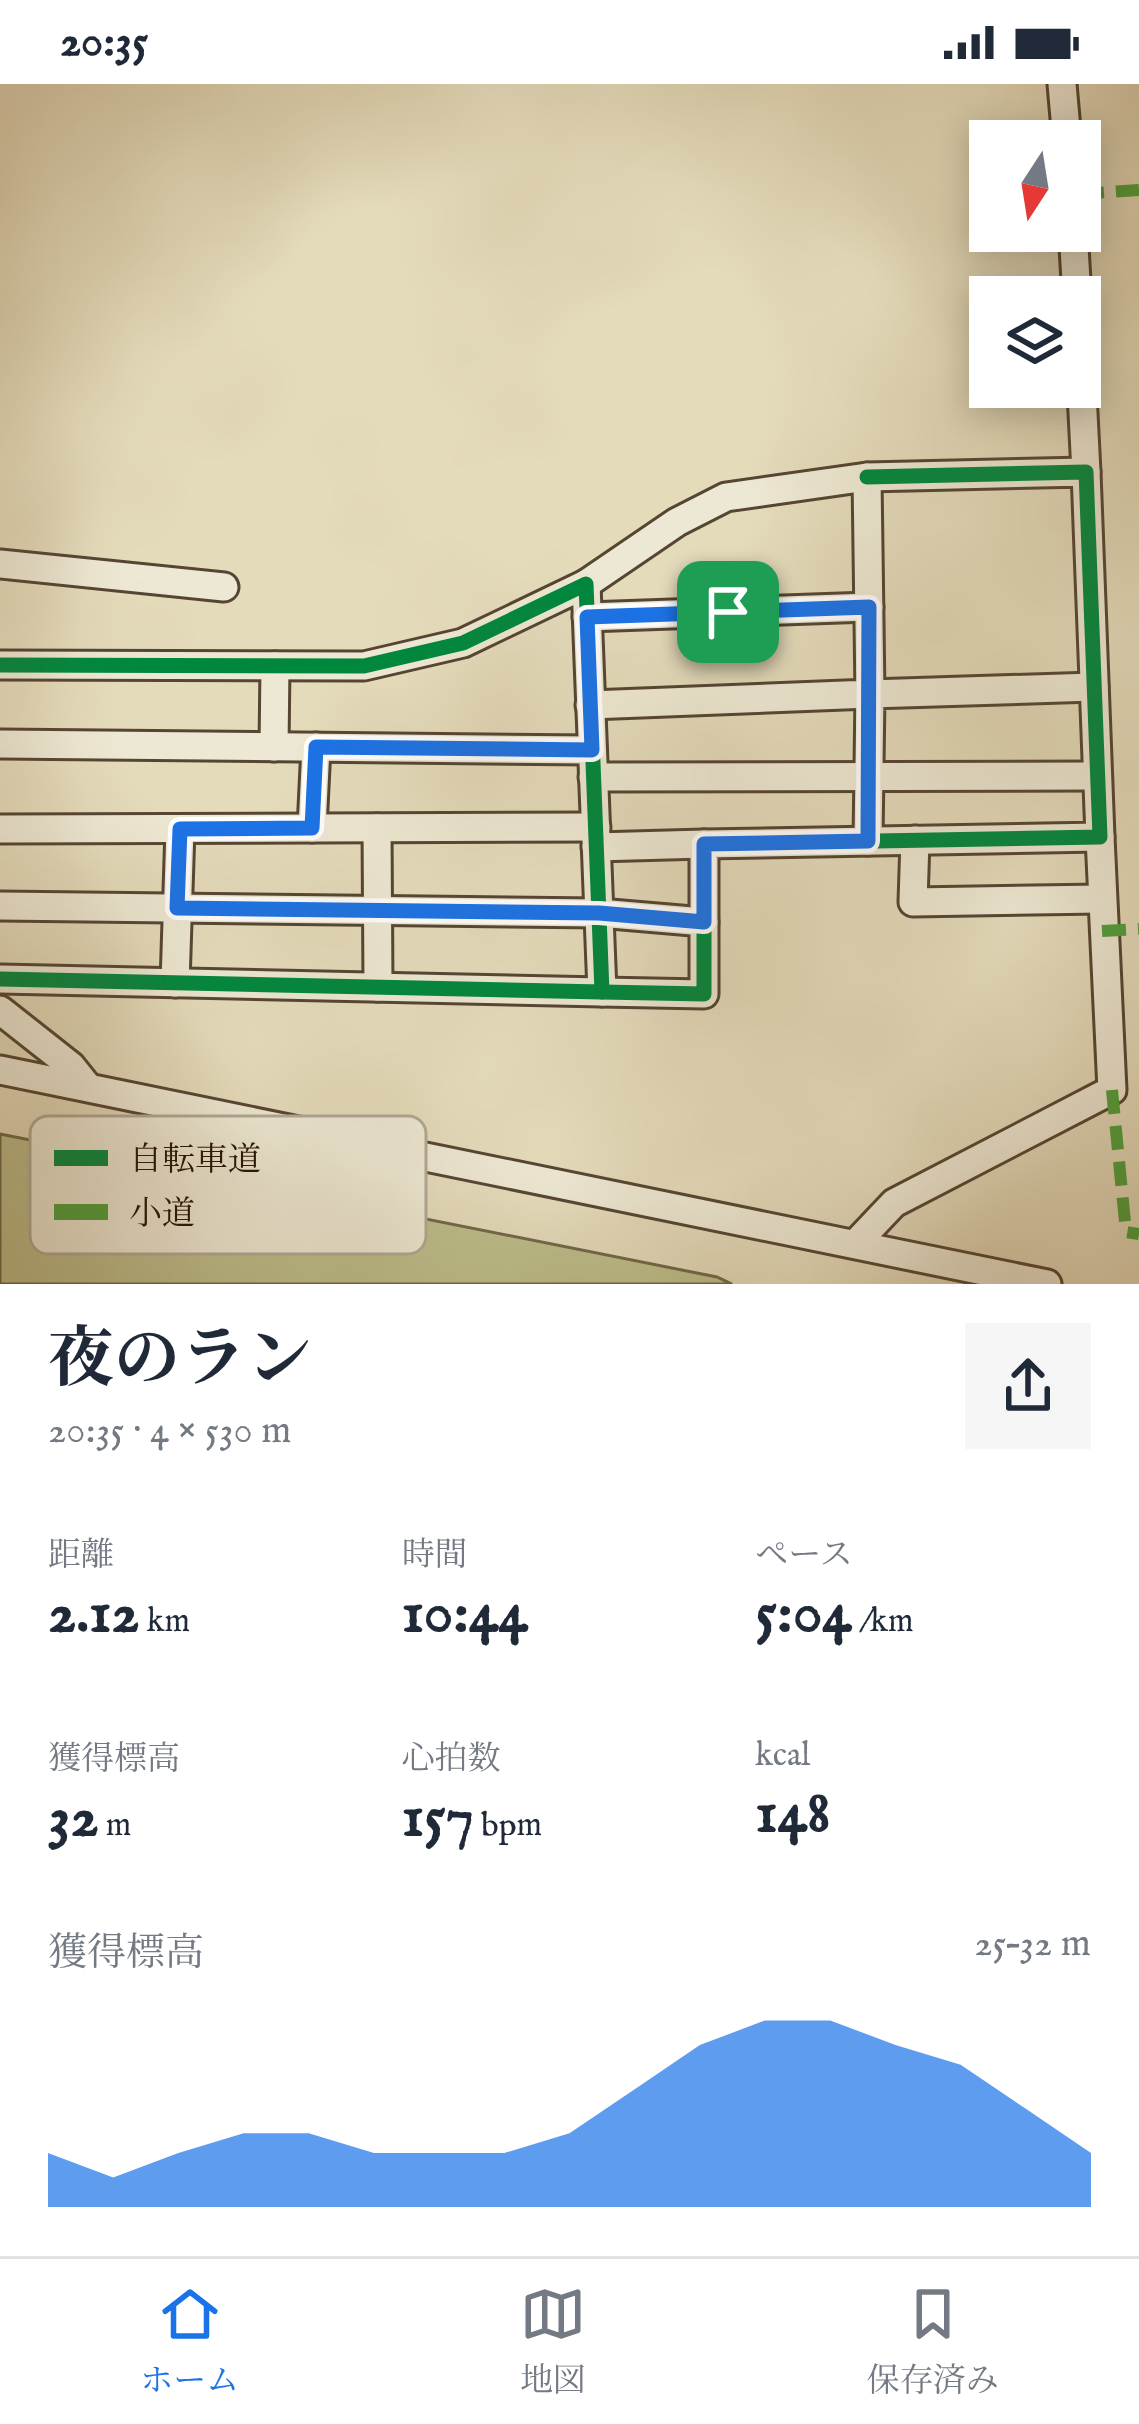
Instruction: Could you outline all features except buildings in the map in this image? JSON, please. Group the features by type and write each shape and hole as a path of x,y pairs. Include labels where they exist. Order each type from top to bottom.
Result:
{"street":[{"path":"1062,84 1065,120"},
{"path":"858,1241 894,1203 1112,1090 1083,408"},
{"path":"0,665 364,666 463,643 586,584 677,522 727,497 867,477 1086,472"},
{"path":"867,477 868,841"},
{"path":"0,564 224,587"},
{"path":"586,584 602,992"},
{"path":"587,617 869,607"},
{"path":"274,747 275,666"},
{"path":"590,705 1094,687"},
{"path":"0,745 316,747 866,776 1097,776"},
{"path":"312,828 316,747"},
{"path":"0,830 377,828 704,844 1100,837"},
{"path":"377,828 378,987"},
{"path":"175,983 180,829"},
{"path":"915,840 913,902 1101,899"},
{"path":"0,979 704,994 704,844"},
{"path":"0,906 599,913 704,922"},
{"path":"0,1010 71,1066 87,1086"},
{"path":"0,1070 236,1116"},
{"path":"426,1154 1047,1284"}],"green space":[{"path":"0,1134 30,1140 30,1254 426,1254 426,1219 717,1277 732,1284 0,1284"}],"marked path":[{"path":"1101,193 1139,190"},
{"path":"1102,931 1139,929"},
{"path":"1112,1090 1126,1232 1139,1234"}],"cycle path":[{"path":"602,992 704,994 704,844 1100,837 1086,472 867,477"},
{"path":"0,665 364,666 463,643 586,584 602,992 0,979"}],"route":[{"path":"869,607 868,841 704,844 704,922 599,913 177,908 180,829 312,828 316,747 592,750 587,617 728,612 869,607"}]}
